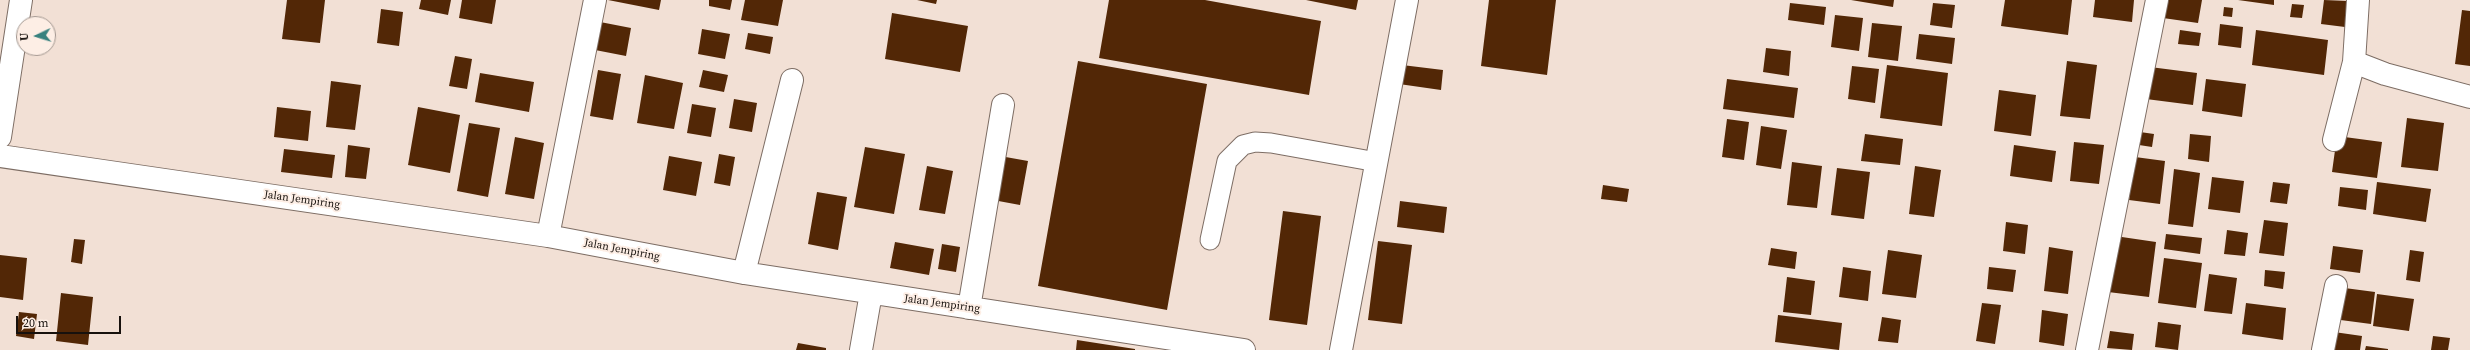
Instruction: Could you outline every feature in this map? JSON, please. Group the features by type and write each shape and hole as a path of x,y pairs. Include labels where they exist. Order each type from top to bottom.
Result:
{"street":[{"path":"0,137 21,0"},
{"path":"548,236 595,0"},
{"path":"1341,350 1407,0"},
{"path":"2087,350 2157,0"},
{"path":"2334,140 2354,62 2358,0"},
{"path":"2354,62 2385,74 2470,97"},
{"path":"744,273 792,80"},
{"path":"969,308 1003,105"},
{"name":"Jalan Jempiring","path":"0,156 548,236 744,273 1244,350"},
{"path":"2323,350 2336,286"},
{"path":"861,350 871,293"}],"lane":[{"path":"1210,240 1227,161 1243,145 1255,142 1271,143 1376,162"}],"building":[{"path":"287,0 325,0 320,43 282,39"},
{"path":"421,0 451,0 448,15 419,9"},
{"path":"462,0 496,0 492,24 459,18"},
{"path":"608,0 661,0 659,10"},
{"path":"709,0 732,0 730,10 709,6"},
{"path":"745,0 783,0 778,26 741,20"},
{"path":"917,0 937,0 936,4"},
{"path":"1109,0 1205,0 1321,21 1309,95 1099,58"},
{"path":"1306,0 1358,0 1356,10"},
{"path":"1489,0 1556,0 1547,75 1481,66"},
{"path":"1851,0 1894,0 1893,7"},
{"path":"2005,0 2072,0 2068,35 2001,26"},
{"path":"2095,0 2134,0 2132,22 2093,17"},
{"path":"2158,0 2202,0 2198,23 2156,17"},
{"path":"2238,0 2274,0 2274,5"},
{"path":"2324,0 2348,1 2345,27 2321,24"},
{"path":"1790,3 1826,7 1824,25 1788,20"},
{"path":"1933,3 1955,5 1952,28 1930,25"},
{"path":"2292,4 2304,5 2302,18 2290,17"},
{"path":"2224,7 2233,8 2232,17 2223,16"},
{"path":"381,9 403,12 399,46 377,43"},
{"path":"2462,10 2470,11 2470,66 2455,64"},
{"path":"892,13 968,26 960,72 885,59"},
{"path":"1835,15 1863,18 1859,51 1831,47"},
{"path":"595,21 631,28 626,56 590,49"},
{"path":"1872,23 1902,26 1898,61 1868,57"},
{"path":"2220,24 2243,27 2241,48 2218,45"},
{"path":"702,29 730,34 725,59 698,54"},
{"path":"2180,30 2201,33 2199,46 2178,44"},
{"path":"2256,30 2328,40 2324,75 2252,65"},
{"path":"748,33 773,37 770,54 745,49"},
{"path":"1919,34 1955,38 1952,64 1916,59"},
{"path":"1766,48 1791,51 1789,76 1763,72"},
{"path":"455,56 472,59 467,89 449,86"},
{"path":"1078,61 1207,84 1167,310 1038,286"},
{"path":"2067,61 2097,65 2090,119 2060,116"},
{"path":"1402,65 1443,70 1441,90 1399,84"},
{"path":"1887,65 1948,73 1942,126 1880,118"},
{"path":"1852,66 1879,69 1875,103 1848,99"},
{"path":"2150,67 2197,73 2193,105 2146,99"},
{"path":"598,70 621,74 613,120 590,116"},
{"path":"703,70 728,75 724,92 699,87"},
{"path":"480,73 534,82 529,112 475,102"},
{"path":"645,75 683,83 674,129 637,123"},
{"path":"1727,79 1798,88 1794,118 1723,109"},
{"path":"2206,79 2246,84 2242,117 2202,111"},
{"path":"331,81 361,85 355,130 326,127"},
{"path":"1999,90 2036,95 2031,136 1994,131"},
{"path":"734,99 757,103 752,132 729,128"},
{"path":"692,104 716,108 711,137 687,133"},
{"path":"277,107 311,111 308,141 274,137"},
{"path":"418,107 460,115 450,173 408,165"},
{"path":"2407,118 2444,123 2438,171 2401,167"},
{"path":"1727,119 1749,122 1744,160 1722,157"},
{"path":"469,123 500,128 488,197 457,191"},
{"path":"1761,126 1787,130 1781,169 1756,165"},
{"path":"2140,132 2154,134 2152,147 2139,145"},
{"path":"1865,134 1903,139 1900,165 1861,161"},
{"path":"2190,134 2211,136 2209,162 2188,159"},
{"path":"2337,136 2382,142 2377,178 2332,172"},
{"path":"515,137 544,143 534,199 505,194"},
{"path":"2074,142 2104,145 2099,184 2070,181"},
{"path":"348,145 370,148 366,179 345,177"},
{"path":"2014,145 2056,151 2052,182 2010,176"},
{"path":"865,147 905,154 894,214 854,207"},
{"path":"284,149 335,155 332,178 281,172"},
{"path":"719,154 735,157 730,186 714,183"},
{"path":"669,156 702,162 696,196 663,190"},
{"path":"1000,156 1028,161 1020,205 993,200"},
{"path":"2135,157 2165,161 2160,204 2129,200"},
{"path":"1792,162 1822,166 1817,208 1787,205"},
{"path":"927,166 953,171 945,214 919,210"},
{"path":"1915,166 1941,170 1934,217 1909,214"},
{"path":"1837,168 1870,172 1864,219 1831,215"},
{"path":"2174,169 2200,173 2193,227 2168,224"},
{"path":"2212,177 2244,181 2240,213 2208,209"},
{"path":"2273,182 2290,184 2287,204 2270,202"},
{"path":"2377,182 2431,189 2426,222 2373,214"},
{"path":"1603,185 1629,189 1627,202 1601,199"},
{"path":"2340,187 2368,190 2366,210 2338,206"},
{"path":"817,192 847,197 838,250 808,244"},
{"path":"1400,201 1447,207 1444,233 1397,227"},
{"path":"1283,211 1321,216 1307,325 1269,320"},
{"path":"2264,220 2288,223 2284,256 2259,253"},
{"path":"2006,222 2028,225 2025,254 2003,251"},
{"path":"2227,230 2248,233 2245,256 2224,254"},
{"path":"2166,234 2202,238 2200,254 2164,249"},
{"path":"2115,236 2156,242 2149,297 2108,292"},
{"path":"74,239 85,240 82,264 71,262"},
{"path":"1378,241 1412,245 1402,324 1368,320"},
{"path":"895,242 934,249 929,275 890,268"},
{"path":"942,244 960,247 956,272 938,269"},
{"path":"2333,246 2363,250 2360,273 2330,269"},
{"path":"2049,247 2073,251 2068,294 2044,291"},
{"path":"1771,248 1797,252 1795,269 1768,265"},
{"path":"1888,250 1922,255 1916,298 1882,294"},
{"path":"2410,250 2424,252 2420,282 2406,280"},
{"path":"0,255 27,258 23,300 0,297"},
{"path":"2164,258 2202,263 2196,308 2158,303"},
{"path":"1843,267 1871,271 1868,301 1839,297"},
{"path":"1989,267 2016,270 2013,292 1987,289"},
{"path":"2265,270 2285,272 2283,289 2264,286"},
{"path":"2209,274 2237,278 2232,314 2204,311"},
{"path":"1787,277 1815,281 1811,315 1783,312"},
{"path":"2337,287 2375,292 2371,324 2333,319"},
{"path":"61,293 93,297 88,345 56,341"},
{"path":"2377,294 2414,299 2409,331 2373,326"},
{"path":"1982,303 2001,305 1995,344 1976,341"},
{"path":"2246,303 2286,308 2283,340 2242,334"},
{"path":"2042,310 2068,314 2064,346 2039,342"},
{"path":"19,312 37,314 34,339 16,336"},
{"path":"1778,315 1842,323 1839,350 1775,342"},
{"path":"1882,317 1901,320 1898,343 1878,341"},
{"path":"2158,322 2181,325 2178,350 2155,347"},
{"path":"2110,331 2134,334 2132,350 2107,348"},
{"path":"2327,331 2362,336 2360,350 2325,350"},
{"path":"2433,336 2450,338 2448,350 2431,350"},
{"path":"1077,340 1135,349 1135,350 1076,350"},
{"path":"798,343 826,348 826,350 796,350"},
{"path":"2366,346 2388,349 2388,350 2365,350"}]}
